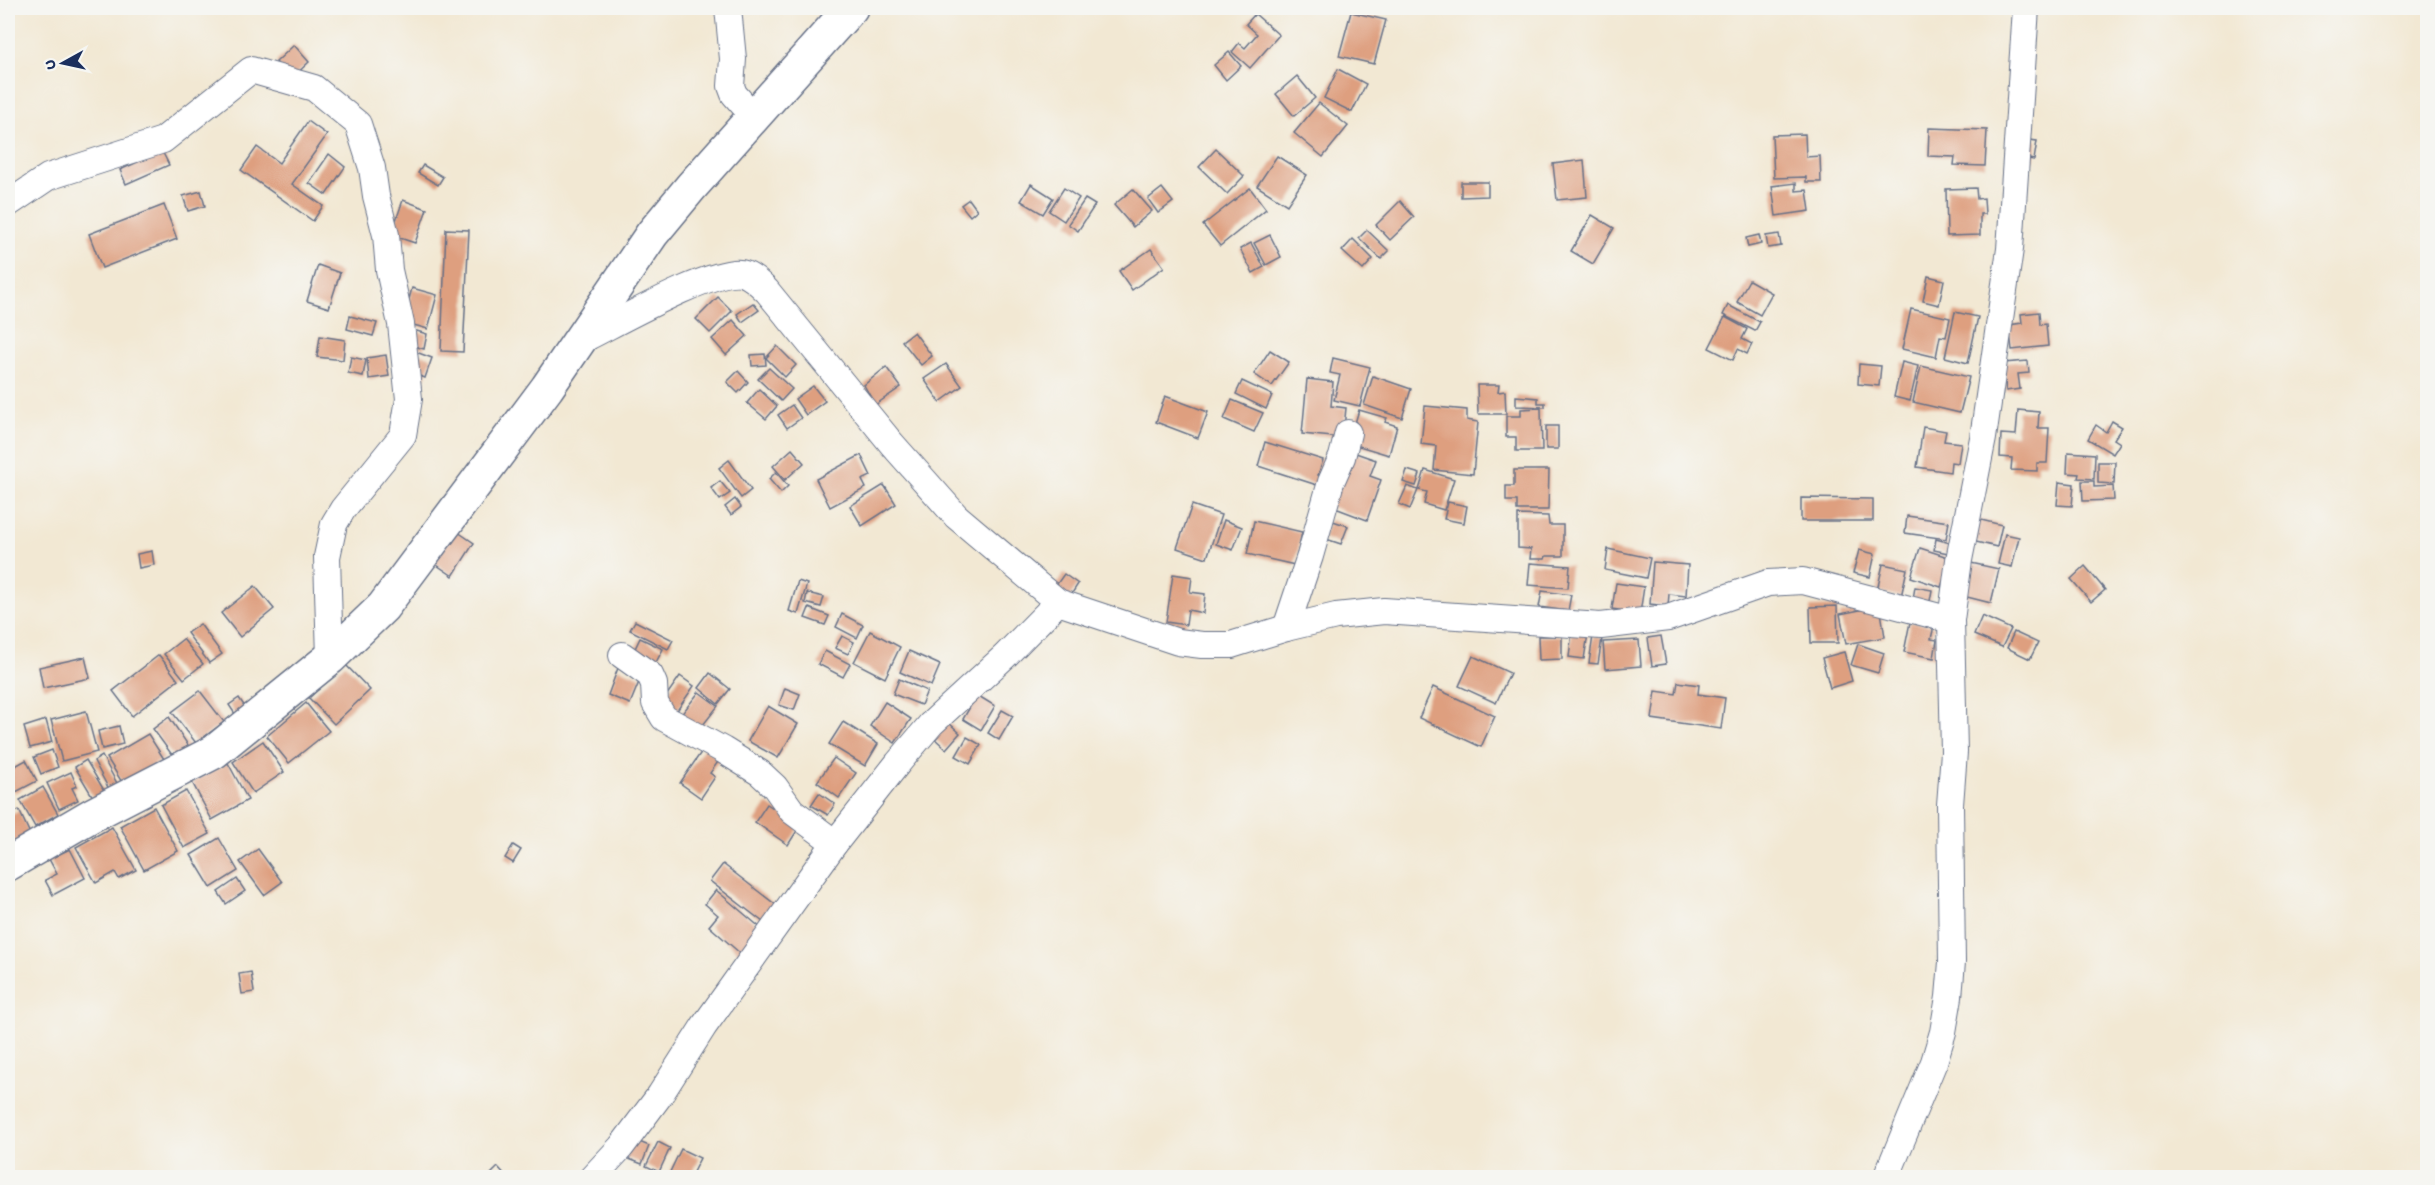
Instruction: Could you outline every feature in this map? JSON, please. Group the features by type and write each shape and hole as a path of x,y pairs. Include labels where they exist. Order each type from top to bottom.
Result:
{"street":[{"path":"728,8 733,59 731,86 734,94 754,117"},
{"path":"8,864 92,815 214,752 330,658 392,597 580,341 652,234 851,8"},
{"path":"1886,1178 1934,1062 1943,1032 1949,997 1952,962 1950,805 1954,752 1951,620 1959,560 1983,438 2010,249 2026,8"},
{"path":"8,204 48,177 163,140 251,70 315,88 358,124 372,168 376,196 386,235 389,270 401,324 409,399 403,435 343,509 334,524 327,557 330,658"},
{"path":"580,341 710,278 729,273 742,273 755,280 767,291 892,444 956,516 1058,602 1178,642 1231,645 1336,616 1384,611 1600,626 1668,618 1768,583 1788,581 1803,581 1951,620"},
{"path":"1286,628 1310,556 1330,482 1342,457 1348,433"},
{"path":"592,1178 621,1147 660,1095 704,1026 835,843 931,724 1005,656 1058,602"},
{"path":"622,655 650,675 654,684 657,708 664,718 760,773 797,816 835,843"}],"building":[{"path":"1351,12 1386,20 1374,64 1339,56"},
{"path":"1255,14 1279,35 1250,68 1232,52 1239,43 1245,48 1257,34 1246,24"},
{"path":"294,45 309,62 291,79 276,62"},
{"path":"1229,52 1241,66 1226,80 1214,65"},
{"path":"1338,69 1366,84 1352,112 1324,98"},
{"path":"1297,76 1315,98 1294,116 1276,94"},
{"path":"1319,103 1348,126 1323,157 1294,133"},
{"path":"308,121 327,135 292,184 323,206 313,221 241,170 257,147 279,163"},
{"path":"1929,128 1987,130 1985,166 1954,165 1955,157 1928,156"},
{"path":"1805,134 1806,157 1820,156 1821,182 1806,182 1806,177 1774,178 1772,135"},
{"path":"2021,139 2037,141 2034,160 2018,157"},
{"path":"1216,149 1244,176 1227,194 1199,167"},
{"path":"162,151 169,165 126,184 120,170"},
{"path":"329,154 345,167 326,195 309,183"},
{"path":"1277,156 1307,175 1287,205 1257,186"},
{"path":"1584,160 1587,197 1557,200 1553,164"},
{"path":"423,165 443,177 438,185 418,173"},
{"path":"1461,182 1488,182 1488,196 1461,197"},
{"path":"1796,183 1796,191 1807,190 1810,211 1776,216 1772,186"},
{"path":"1031,184 1053,198 1043,214 1021,201"},
{"path":"1064,188 1079,198 1064,221 1049,211"},
{"path":"1162,188 1173,202 1158,213 1148,199"},
{"path":"1250,188 1266,209 1220,246 1203,225"},
{"path":"1976,188 1977,199 1984,198 1985,214 1980,214 1980,235 1947,236 1946,189"},
{"path":"1133,189 1152,211 1133,227 1114,205"},
{"path":"201,191 205,206 188,211 183,196"},
{"path":"969,199 977,210 970,216 961,205"},
{"path":"1085,199 1095,205 1078,231 1068,224"},
{"path":"403,200 427,209 415,243 391,235"},
{"path":"1400,201 1414,217 1390,240 1376,225"},
{"path":"164,205 177,239 102,268 89,234"},
{"path":"1592,215 1614,228 1593,264 1571,251"},
{"path":"446,229 469,230 463,352 441,351"},
{"path":"1367,230 1389,251 1381,259 1359,238"},
{"path":"1779,234 1781,246 1768,248 1766,236"},
{"path":"1270,235 1281,257 1266,265 1254,243"},
{"path":"1759,235 1761,244 1748,247 1746,238"},
{"path":"1353,239 1373,259 1363,270 1342,251"},
{"path":"1251,243 1264,267 1253,273 1240,249"},
{"path":"1151,249 1164,267 1132,290 1119,271"},
{"path":"318,265 340,273 329,308 307,301"},
{"path":"1928,276 1944,280 1939,305 1923,301"},
{"path":"1749,280 1772,293 1760,315 1737,302"},
{"path":"412,288 437,295 428,329 403,322"},
{"path":"718,297 732,311 710,333 696,319"},
{"path":"753,303 759,310 742,322 737,314"},
{"path":"1728,305 1760,322 1755,331 1723,315"},
{"path":"1911,309 1950,318 1946,337 1940,336 1936,357 1902,349"},
{"path":"1955,312 1978,317 1968,363 1945,357"},
{"path":"2039,312 2040,325 2046,324 2048,346 2012,350 2009,325 2022,323 2021,314"},
{"path":"350,316 377,323 373,336 347,329"},
{"path":"1725,317 1747,329 1742,339 1752,344 1747,354 1738,349 1733,360 1709,348"},
{"path":"733,320 747,336 726,355 712,339"},
{"path":"410,329 427,334 424,349 407,344"},
{"path":"914,332 932,356 921,365 902,341"},
{"path":"320,336 345,340 343,360 317,357"},
{"path":"777,346 796,365 785,377 766,358"},
{"path":"1270,350 1289,362 1272,386 1254,374"},
{"path":"416,352 432,358 425,378 409,372"},
{"path":"765,354 766,365 752,366 751,355"},
{"path":"386,355 389,376 369,379 367,358"},
{"path":"351,357 366,360 363,376 348,373"},
{"path":"1333,358 1370,367 1360,406 1334,400 1340,375 1330,373"},
{"path":"2028,361 2029,373 2018,374 2020,389 2006,391 2003,363"},
{"path":"1902,362 1918,366 1910,401 1894,397"},
{"path":"946,364 962,386 940,402 924,379"},
{"path":"1859,364 1881,366 1879,386 1858,384"},
{"path":"1921,366 1969,377 1960,413 1913,402"},
{"path":"886,367 901,387 875,405 864,385"},
{"path":"769,368 792,389 781,401 758,379"},
{"path":"738,371 748,382 738,393 727,382"},
{"path":"1373,376 1411,389 1402,418 1364,405"},
{"path":"1307,379 1333,382 1331,406 1346,408 1343,438 1302,434"},
{"path":"1242,381 1272,395 1266,409 1236,394"},
{"path":"1477,385 1499,385 1498,392 1505,391 1506,414 1478,414"},
{"path":"813,386 825,401 806,415 795,399"},
{"path":"759,389 777,406 766,419 747,403"},
{"path":"1165,396 1208,412 1198,438 1156,422"},
{"path":"1516,396 1538,398 1538,403 1545,403 1545,407 1516,406"},
{"path":"1232,400 1263,413 1254,432 1224,419"},
{"path":"792,405 801,418 787,428 778,415"},
{"path":"1425,406 1467,410 1467,420 1478,422 1473,474 1434,470 1436,446 1421,444"},
{"path":"1541,408 1542,451 1516,451 1516,437 1506,437 1506,416 1521,416 1521,409"},
{"path":"1359,410 1387,418 1385,422 1397,426 1389,455 1349,443"},
{"path":"2018,410 2039,412 2038,428 2049,428 2047,463 2037,463 2037,471 2011,470 2012,458 2000,457 2001,434 2016,435"},
{"path":"2112,421 2122,427 2114,439 2120,443 2113,454 2088,439 2096,425 2106,432"},
{"path":"1546,426 1558,426 1558,449 1546,449"},
{"path":"1923,427 1946,431 1944,441 1961,443 1958,463 1951,462 1950,472 1917,467"},
{"path":"1265,442 1323,460 1318,475 1323,477 1320,486 1258,466"},
{"path":"792,449 804,463 785,480 773,466"},
{"path":"1350,451 1376,460 1370,476 1381,480 1367,520 1330,506"},
{"path":"2068,452 2095,454 2094,479 2078,478 2079,474 2067,473"},
{"path":"861,455 871,476 862,480 866,488 830,507 816,479"},
{"path":"729,460 751,490 741,498 719,468"},
{"path":"2098,462 2115,462 2114,484 2098,483"},
{"path":"1407,470 1420,474 1416,486 1403,482"},
{"path":"1425,470 1454,479 1444,510 1424,504 1427,492 1419,490"},
{"path":"1514,470 1549,470 1548,510 1517,510 1517,501 1506,501 1506,486 1514,486"},
{"path":"776,472 788,486 781,493 769,479"},
{"path":"720,481 730,493 720,500 711,488"},
{"path":"2082,481 2094,481 2094,487 2113,486 2114,500 2083,501"},
{"path":"2059,482 2074,484 2072,506 2057,505"},
{"path":"884,485 896,504 862,526 850,506"},
{"path":"1407,486 1418,490 1410,509 1399,504"},
{"path":"1801,498 1873,499 1873,521 1801,521"},
{"path":"735,499 741,507 731,515 725,507"},
{"path":"1448,502 1467,506 1464,523 1444,519"},
{"path":"1192,505 1221,515 1207,558 1177,548"},
{"path":"1518,515 1548,516 1549,525 1563,525 1563,556 1530,559 1531,549 1518,548"},
{"path":"1907,516 1949,522 1946,539 1905,533"},
{"path":"1977,519 2002,525 1997,547 1972,541"},
{"path":"1224,520 1242,527 1233,550 1216,544"},
{"path":"1330,520 1348,526 1341,544 1323,538"},
{"path":"1254,521 1302,532 1295,565 1247,554"},
{"path":"455,530 474,543 453,576 434,563"},
{"path":"2005,534 2019,537 2012,567 1998,564"},
{"path":"1936,539 1950,543 1948,553 1934,550"},
{"path":"1920,548 1951,558 1941,587 1911,577"},
{"path":"1608,549 1650,558 1646,578 1605,570"},
{"path":"1859,550 1875,554 1870,577 1853,573"},
{"path":"152,551 154,565 139,568 137,554"},
{"path":"1653,562 1688,565 1686,596 1669,594 1668,606 1650,604"},
{"path":"1530,563 1570,566 1568,588 1528,585"},
{"path":"1971,563 1999,569 1991,603 1963,596"},
{"path":"1883,564 1907,569 1901,597 1877,591"},
{"path":"2085,566 2105,590 2091,602 2071,579"},
{"path":"1064,574 1078,584 1069,598 1054,588"},
{"path":"1173,574 1192,577 1190,592 1205,594 1203,613 1188,610 1186,625 1166,622"},
{"path":"798,581 807,584 798,614 789,611"},
{"path":"1616,583 1644,587 1640,613 1612,609"},
{"path":"255,586 274,609 240,637 221,613"},
{"path":"1915,587 1932,590 1930,601 1913,599"},
{"path":"1542,591 1571,595 1568,611 1539,607"},
{"path":"807,593 824,597 821,607 805,603"},
{"path":"1837,606 1838,643 1811,643 1810,607"},
{"path":"1880,606 1885,637 1846,644 1840,614"},
{"path":"809,608 829,616 825,625 805,618"},
{"path":"842,614 863,625 857,638 836,627"},
{"path":"1982,616 2011,629 2002,647 1974,635"},
{"path":"635,621 673,640 668,649 630,630"},
{"path":"1910,622 1934,626 1931,639 1937,640 1934,658 1904,652"},
{"path":"200,624 222,654 209,663 187,633"},
{"path":"870,631 900,647 885,678 854,662"},
{"path":"1572,631 1588,634 1584,659 1569,657"},
{"path":"2014,632 2038,643 2030,659 2007,648"},
{"path":"842,636 854,642 848,654 835,648"},
{"path":"1538,636 1562,636 1562,659 1539,660"},
{"path":"1593,636 1602,638 1598,664 1589,663"},
{"path":"1661,636 1666,664 1652,666 1648,638"},
{"path":"640,638 663,649 654,666 632,655"},
{"path":"183,639 203,664 184,679 164,654"},
{"path":"1639,640 1641,666 1605,669 1603,642"},
{"path":"1858,644 1884,653 1878,673 1851,665"},
{"path":"825,651 850,664 843,677 818,664"},
{"path":"909,651 940,665 931,686 900,672"},
{"path":"1844,652 1852,681 1830,688 1822,658"},
{"path":"159,655 178,680 132,716 113,691"},
{"path":"1473,656 1510,673 1496,703 1459,686"},
{"path":"85,657 90,678 43,688 39,667"},
{"path":"345,664 370,690 334,724 309,698"},
{"path":"618,668 641,677 630,704 608,695"},
{"path":"710,673 730,689 718,704 699,688"},
{"path":"680,676 694,686 674,715 660,705"},
{"path":"899,679 927,691 921,705 893,694"},
{"path":"1678,682 1699,685 1698,694 1725,698 1721,729 1652,719 1656,691 1676,694"},
{"path":"1433,687 1495,716 1481,747 1419,718"},
{"path":"785,688 800,694 794,710 779,705"},
{"path":"200,691 224,722 196,743 172,712"},
{"path":"699,692 718,706 699,730 680,716"},
{"path":"977,695 995,706 981,730 963,719"},
{"path":"239,698 249,713 239,720 229,705"},
{"path":"885,702 911,719 895,743 870,726"},
{"path":"306,703 329,731 289,763 267,736"},
{"path":"768,706 798,724 778,758 748,741"},
{"path":"1002,710 1013,716 999,740 988,733"},
{"path":"86,711 97,752 62,761 51,720"},
{"path":"169,717 190,748 175,759 153,729"},
{"path":"46,720 52,742 30,748 24,727"},
{"path":"843,722 878,744 865,766 829,744"},
{"path":"948,722 960,733 946,749 934,738"},
{"path":"119,726 123,744 102,749 98,731"},
{"path":"148,734 164,759 123,784 107,758"},
{"path":"967,737 981,745 970,764 956,756"},
{"path":"263,741 284,772 253,793 233,762"},
{"path":"704,748 720,759 710,773 715,777 701,798 680,783"},
{"path":"52,750 58,767 41,774 34,757"},
{"path":"102,756 119,787 110,791 94,761"},
{"path":"834,758 856,773 839,798 817,782"},
{"path":"26,760 37,781 14,793 8,779 8,770"},
{"path":"86,760 105,792 94,799 75,767"},
{"path":"228,763 248,800 212,820 192,782"},
{"path":"71,772 77,786 72,788 78,800 59,809 47,783"},
{"path":"43,787 58,814 35,827 20,800"},
{"path":"186,791 210,834 184,848 161,805"},
{"path":"819,793 835,804 828,815 811,805"},
{"path":"767,804 800,826 788,845 755,822"},
{"path":"154,807 178,851 144,870 120,826"},
{"path":"19,810 30,834 10,844 8,816"},
{"path":"112,827 136,870 119,879 115,872 96,883 76,847"},
{"path":"219,838 238,871 211,888 191,855"},
{"path":"513,845 521,850 513,863 505,858"},
{"path":"70,849 85,878 53,895 45,880 57,874 49,859"},
{"path":"258,849 282,882 264,895 240,862"},
{"path":"723,864 776,905 763,922 710,881"},
{"path":"237,879 245,891 226,904 218,892"},
{"path":"716,890 762,929 741,954 709,926 718,915 705,904"},
{"path":"251,972 254,992 242,994 239,974"},
{"path":"632,1139 649,1146 642,1164 624,1157"},
{"path":"658,1142 670,1148 659,1172 646,1166"},
{"path":"681,1149 700,1158 690,1178 677,1178 669,1174"},
{"path":"498,1167 508,1178 487,1178"}]}
